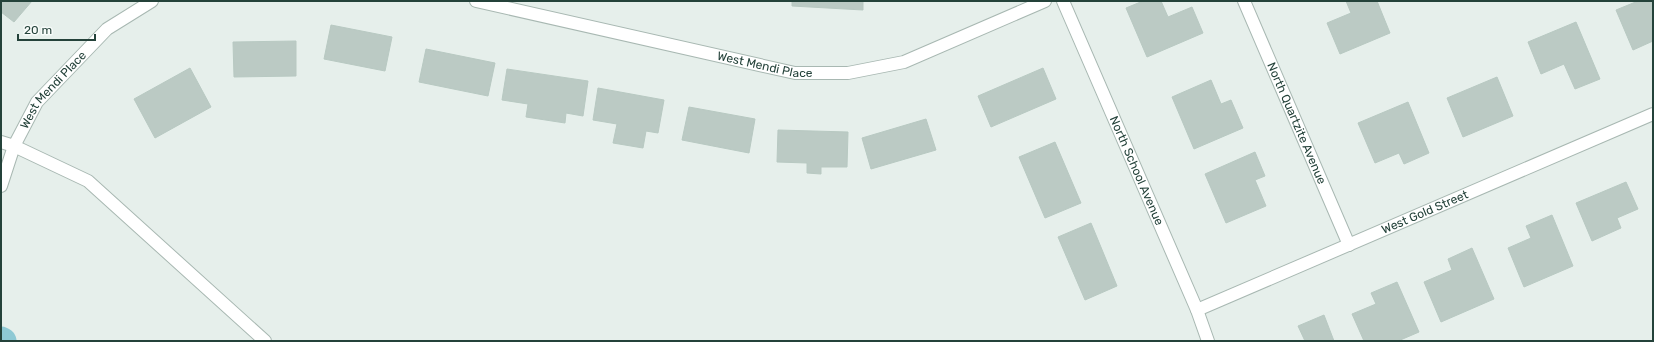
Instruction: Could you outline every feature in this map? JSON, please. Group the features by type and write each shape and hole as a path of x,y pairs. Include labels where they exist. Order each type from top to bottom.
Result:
{"street":[{"name":"West Mendi Place","path":"1,186 14,146 37,102 107,29 152,1"},
{"name":"West Mendi Place","path":"476,1 795,72 848,73 904,62 1045,1"},
{"name":"North School Avenue","path":"1063,1 1208,341"},
{"name":"North Quartzite Avenue","path":"1244,1 1349,245"},
{"name":"West Gold Street","path":"1196,310 1653,114"},
{"path":"1,142 14,146 88,180 265,341"}],"building":[{"path":"1,1 32,1 14,22 1,12"},
{"path":"792,1 863,1 863,10 792,6"},
{"path":"1143,1 1161,1 1168,17 1192,7 1203,33 1147,57 1126,8"},
{"path":"1346,1 1377,1 1390,33 1340,54 1327,23 1351,13"},
{"path":"1638,1 1653,1 1653,41 1633,50 1616,10"},
{"path":"1576,22 1600,79 1575,89 1564,64 1541,74 1528,42"},
{"path":"331,25 392,37 385,71 324,59"},
{"path":"296,41 296,76 234,77 233,42"},
{"path":"426,49 495,63 488,96 419,82"},
{"path":"190,68 211,107 155,138 134,99"},
{"path":"1043,68 1056,99 991,127 978,96"},
{"path":"507,69 588,81 583,116 566,113 565,123 526,117 528,104 502,100"},
{"path":"1497,77 1513,116 1463,137 1447,98"},
{"path":"1211,80 1221,104 1231,100 1243,128 1194,149 1172,97"},
{"path":"598,88 664,100 658,133 646,131 643,148 613,143 617,124 593,120"},
{"path":"1408,102 1429,153 1404,164 1399,153 1375,163 1358,123"},
{"path":"689,107 755,119 749,153 682,140"},
{"path":"926,119 936,150 871,169 862,138"},
{"path":"778,130 848,132 847,167 821,167 821,174 807,173 807,163 777,162"},
{"path":"1055,142 1081,203 1045,218 1019,157"},
{"path":"1255,152 1265,176 1255,180 1266,206 1226,223 1205,174"},
{"path":"1626,182 1638,209 1617,218 1621,228 1592,241 1576,203"},
{"path":"1552,215 1573,266 1524,287 1508,248 1531,238 1526,226"},
{"path":"1091,223 1117,286 1085,300 1058,237"},
{"path":"1472,248 1494,299 1441,322 1424,282 1452,270 1448,259"},
{"path":"1397,282 1419,332 1398,341 1364,341 1352,314 1376,304 1371,293"},
{"path":"1324,315 1334,341 1305,341 1298,326"}]}
